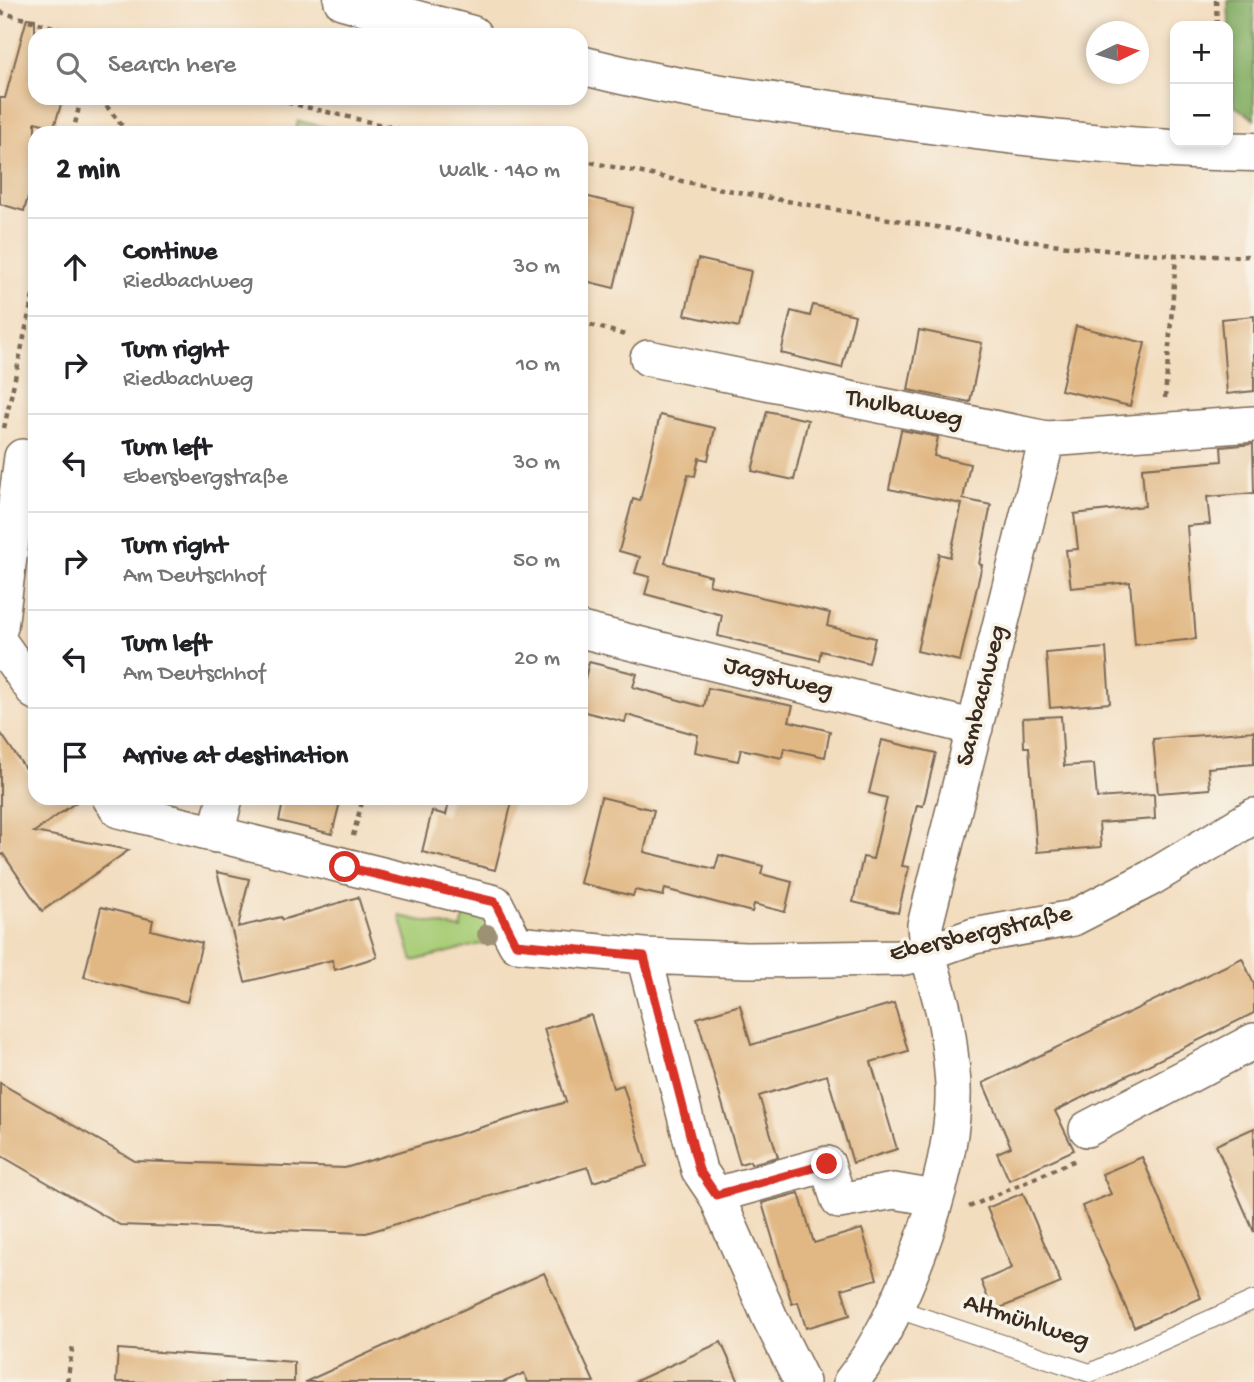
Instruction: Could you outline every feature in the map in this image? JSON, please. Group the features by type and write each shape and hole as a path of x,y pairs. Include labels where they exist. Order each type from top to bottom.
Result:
{"main road":[{"path":"343,0 446,28"},
{"path":"588,66 767,101 1008,135 1138,147 1254,152"}],"street":[{"name":"Thulbaweg","path":"648,358 1047,439 1254,424"},
{"name":"Sambachweg","path":"851,1382 894,1308 944,1170 952,1122 953,1074 941,1000 926,953 925,925 1047,439"},
{"path":"0,626 15,451"},
{"name":"Jagstweg","path":"588,632 975,728"},
{"path":"0,643 28,682"},
{"path":"115,805 118,810 216,835 223,805"},
{"name":"Ebersbergstraße","path":"216,835 495,902 516,944 644,956 838,960 899,958 926,953 974,936 1073,918 1151,878 1254,816"},
{"path":"644,956 699,1170 716,1195 770,1318 803,1382"},
{"path":"1087,1129 1254,1041"},
{"path":"716,1195 827,1164 839,1201 894,1191 935,1198"}],"lane":[{"name":"Altmühlweg","path":"894,1308 1090,1373 1254,1300"}],"path":[{"path":"1216,0 1217,21"},
{"path":"0,12 57,28"},
{"path":"75,126 79,105"},
{"path":"106,105 122,126"},
{"path":"298,105 386,126"},
{"path":"588,162 681,182 1053,247 1176,257 1254,256"},
{"path":"1163,430 1176,257"},
{"path":"588,324 623,334 648,358"},
{"path":"15,451 28,344"},
{"path":"935,1198 969,1207 1096,1151 1087,1129"},
{"path":"67,1382 73,1345"}],"green space":[{"path":"1228,0 1254,0 1254,119 1233,105 1233,21 1229,21"},
{"path":"299,121 320,126 297,126"},
{"path":"467,907 491,908 489,942 413,961 400,916 461,929"}],"building":[{"path":"27,18 35,19 35,28 28,28 28,105 61,105 54,126 35,122 35,126 28,126 28,197 24,211 0,204 0,98 5,98"},
{"path":"588,197 633,208 614,288 588,282"},
{"path":"698,259 751,271 739,327 685,315"},
{"path":"813,305 855,315 842,368 781,353 791,311 810,316"},
{"path":"1254,316 1254,391 1227,394 1221,319"},
{"path":"1076,326 1145,343 1130,406 1061,390"},
{"path":"919,330 982,343 970,402 908,390"},
{"path":"767,411 808,420 794,480 752,471"},
{"path":"660,415 715,428 708,460 699,458 695,476 688,475 665,563 711,576 709,585 830,613 827,626 875,638 869,663 821,651 819,660 718,636 722,615 645,594 650,577 635,573 640,557 619,551 633,499 640,501"},
{"path":"901,430 938,437 934,456 970,464 963,499 991,505 979,564 982,565 960,661 917,651 939,554 950,557 962,504 889,489"},
{"path":"1253,444 1254,493 1207,497 1210,524 1187,526 1196,639 1135,645 1130,582 1071,588 1066,550 1078,549 1074,514 1145,506 1142,468 1222,461 1221,447"},
{"path":"1106,648 1110,703 1050,708 1046,653"},
{"path":"589,662 637,674 633,687 704,707 708,688 793,706 789,721 830,731 825,757 784,748 782,758 741,749 738,761 695,752 698,735 627,715 625,722 588,713"},
{"path":"1061,716 1064,766 1094,764 1097,798 1154,794 1155,819 1099,823 1101,847 1037,852 1029,747 1024,747 1023,718"},
{"path":"1254,731 1254,764 1208,768 1210,789 1158,793 1153,739"},
{"path":"0,732 28,773 28,805 72,805 34,832 129,850 42,911 3,854 0,856"},
{"path":"882,740 936,753 923,806 917,805 902,866 909,867 898,913 853,902 863,857 873,859 887,798 869,793"},
{"path":"601,797 654,810 644,852 715,869 719,855 763,866 761,874 792,882 785,912 754,904 752,912 665,889 663,896 635,890 633,896 580,883"},
{"path":"282,805 339,805 332,834 279,821"},
{"path":"448,805 511,805 495,870 422,852 432,811 446,815"},
{"path":"217,872 249,879 238,927 281,917 282,920 358,897 377,957 335,970 332,960 245,982"},
{"path":"101,907 153,920 151,930 202,943 187,1002 84,977"},
{"path":"1242,958 1254,984 1254,1013 1055,1111 1074,1150 1009,1180 997,1153 1011,1147 983,1083"},
{"path":"894,1003 908,1051 871,1062 897,1149 853,1163 827,1075 759,1096 778,1157 740,1164 697,1018 740,1005 751,1045"},
{"path":"591,1015 613,1088 623,1085 647,1166 593,1182 588,1167 366,1233 120,1225 0,1155 0,1083 135,1161 345,1168 566,1102 544,1029"},
{"path":"1254,1128 1254,1232 1216,1145"},
{"path":"1142,1157 1201,1298 1134,1327 1082,1206 1111,1194 1102,1174"},
{"path":"799,1193 814,1243 862,1229 877,1279 842,1289 850,1315 806,1328 798,1302 792,1304 762,1203"},
{"path":"1023,1193 1061,1283 993,1311 981,1281 1012,1268 987,1208"},
{"path":"544,1273 594,1382 528,1382 524,1373 504,1382 305,1382"},
{"path":"721,1342 739,1382 634,1382"},
{"path":"118,1349 294,1362 294,1382 116,1382"}],"route":[{"path":"345,867 495,902 516,944 644,956 699,1170 716,1195 827,1164"}]}
